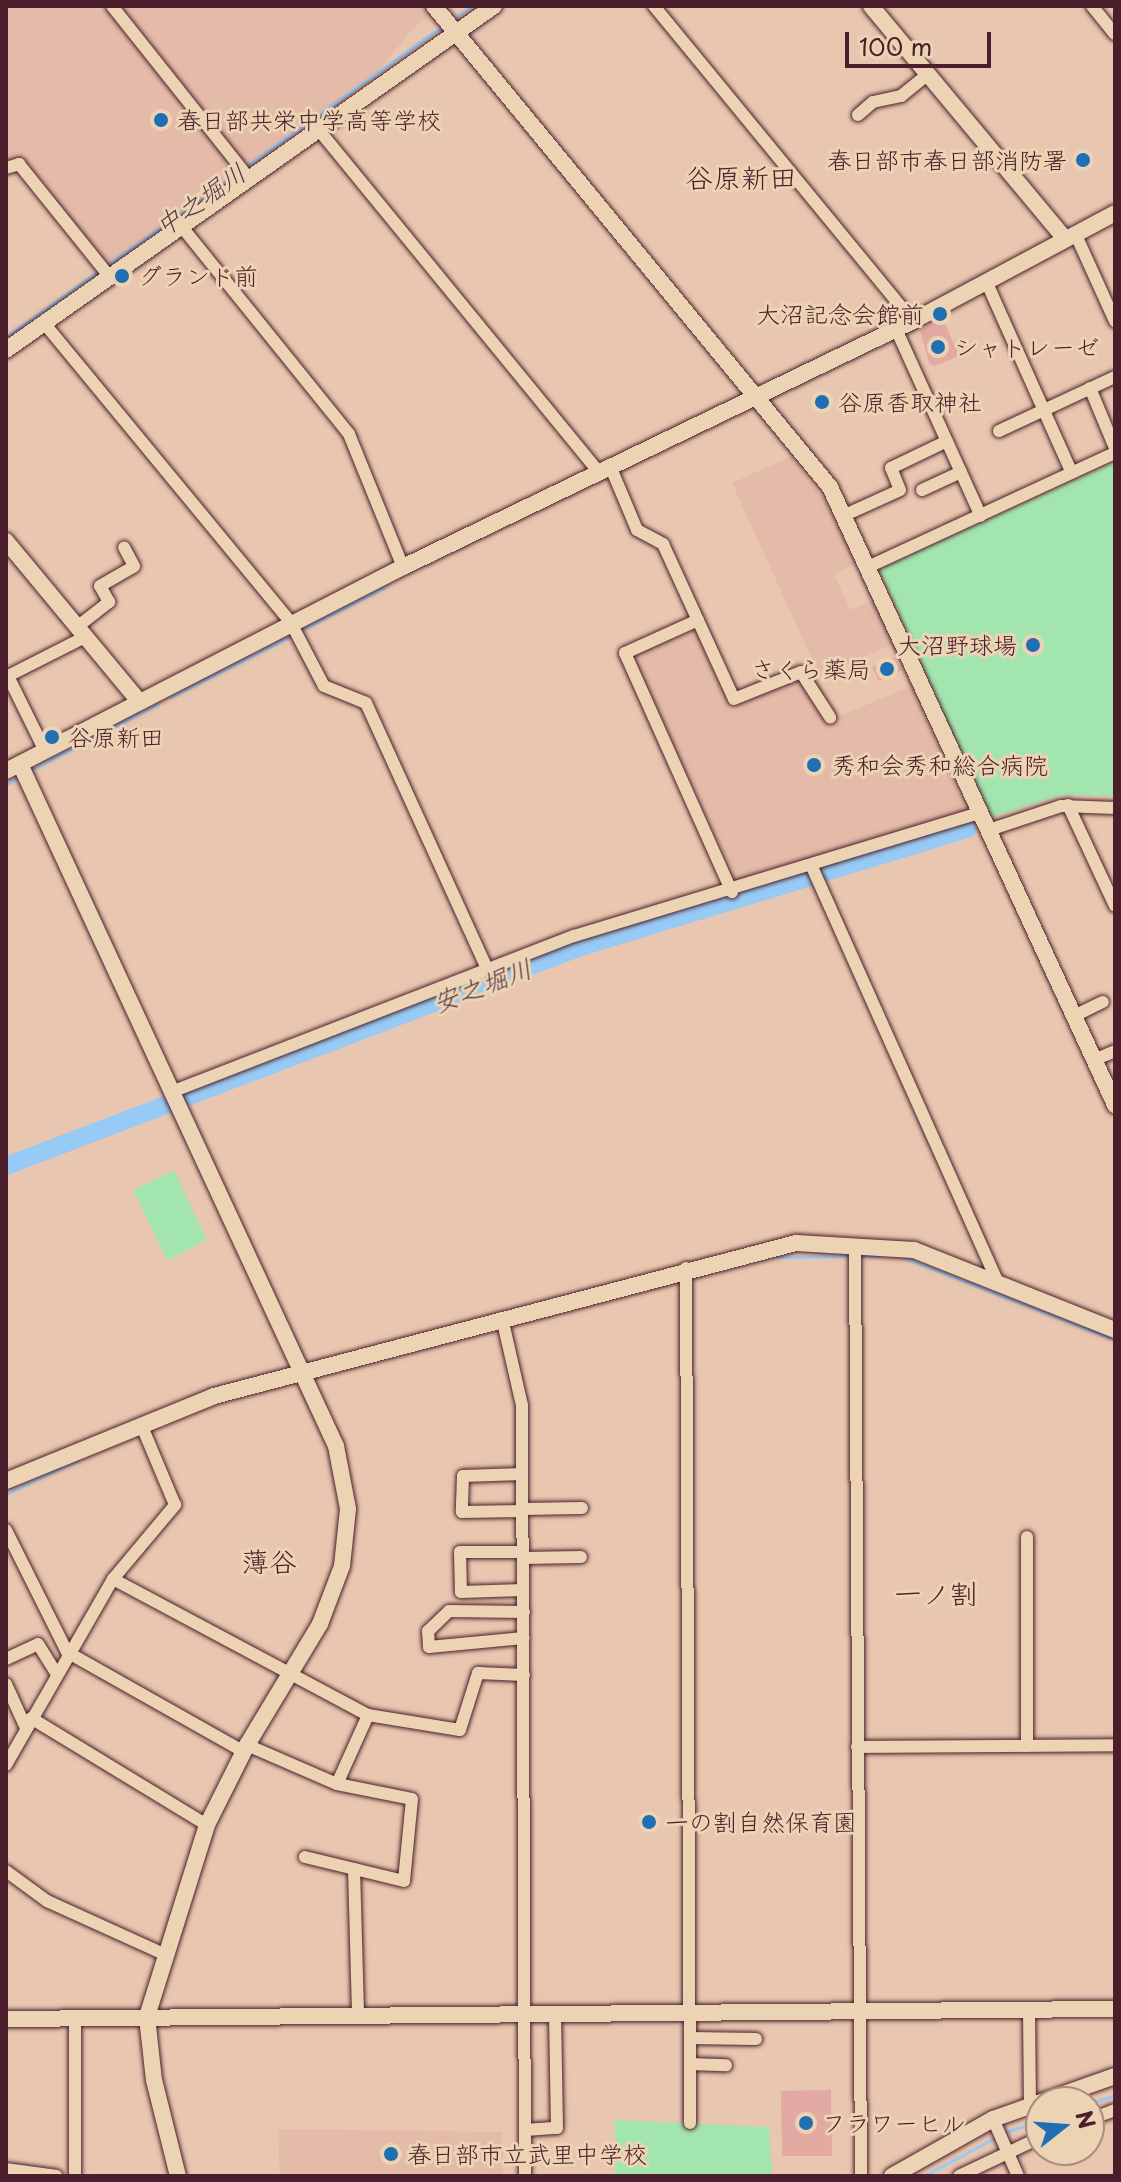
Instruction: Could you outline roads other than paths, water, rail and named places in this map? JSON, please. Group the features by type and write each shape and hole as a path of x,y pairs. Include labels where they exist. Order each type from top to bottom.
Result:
{"street":[{"path":"112,6 249,178"},
{"path":"434,6 810,458 845,515 870,566 1115,1105"},
{"path":"6,350 454,31 494,6"},
{"path":"654,6 913,321"},
{"path":"871,6 1070,236 1115,321"},
{"path":"1092,6 1115,34"},
{"path":"858,115 873,102 901,96 928,74"},
{"path":"318,129 606,470 637,530 663,544 734,699 801,672 830,717"},
{"path":"6,168 19,164 110,277"},
{"path":"178,2176 154,2080 147,2017 207,1825 245,1748 293,1678 335,1586 347,1536 336,1446 174,1091 13,767 403,567 913,321 1115,213"},
{"path":"182,227 349,434 403,567"},
{"path":"986,281 1072,473"},
{"path":"44,323 291,623 324,686 366,703 487,969"},
{"path":"896,329 981,516"},
{"path":"999,431 1115,377"},
{"path":"870,566 1115,450 1090,388"},
{"path":"845,515 900,490 891,468 947,441"},
{"path":"922,490 961,472"},
{"path":"6,541 139,701"},
{"path":"45,751 8,676 81,632 109,602 100,586 134,566 124,547"},
{"path":"698,620 625,653 732,892"},
{"path":"989,830 1068,805 1115,808"},
{"path":"1068,805 1115,906"},
{"path":"174,1091 574,936 732,892 982,812"},
{"path":"812,867 997,1281"},
{"path":"1074,1016 1103,1002"},
{"path":"1094,1060 1115,1051"},
{"path":"6,1481 214,1396 304,1376 686,1268 796,1243 914,1250 1115,1330"},
{"path":"855,1246 861,2176"},
{"path":"686,1268 690,2123"},
{"path":"502,1318 522,1405 525,2176"},
{"path":"6,1765 67,1652 113,1579 175,1505 141,1424"},
{"path":"522,1474 463,1476 462,1512 582,1508"},
{"path":"6,1530 67,1652 245,1748 337,1784 412,1799 404,1881 305,1857"},
{"path":"1027,1537 1027,1746"},
{"path":"523,1590 461,1592 460,1552 581,1557"},
{"path":"113,1579 293,1678 368,1715 460,1730 478,1673 524,1675"},
{"path":"524,1612 449,1611 428,1631 429,1647 524,1638"},
{"path":"6,1659 38,1644 56,1673"},
{"path":"6,1684 29,1723 207,1825"},
{"path":"337,1784 368,1715"},
{"path":"857,1747 1115,1745"},
{"path":"354,1869 358,2013"},
{"path":"6,1871 47,1901 166,1955"},
{"path":"6,2019 75,2022 147,2017 358,2013 1115,2009"},
{"path":"1029,2011 1030,2086"},
{"path":"525,2130 557,2128 555,2012"},
{"path":"75,2022 75,2176"},
{"path":"690,2038 756,2039"},
{"path":"690,2064 726,2065"},
{"path":"1084,2086 1115,2076"},
{"path":"892,2176 996,2125 1025,2106"},
{"path":"996,2125 1018,2176"},
{"path":"959,2176 1006,2147 1025,2142"},
{"path":"6,2169 57,2176"}],"waterway":[{"name":"中之堀川","path":"451,20 471,6"},
{"name":"中之堀川","path":"246,166 442,26"},
{"name":"中之堀川","path":"106,266 240,170"},
{"name":"中之堀川","path":"6,337 100,270"},
{"path":"304,629 385,587"},
{"path":"171,697 289,637"},
{"path":"33,769 158,704"},
{"path":"6,785 17,778"},
{"name":"安之堀川","path":"6,1166 578,948 967,829"},
{"path":"775,1257 851,1256"},
{"path":"859,1256 883,1256"},
{"path":"902,1257 1115,1340"},
{"path":"6,1494 78,1460"},
{"path":"1105,2098 1115,2095"},
{"path":"1003,2133 1025,2125"},
{"path":"924,2176 996,2137"}],"place":[{"name":"春日部共栄中学高等学校","path":"161,120"},
{"name":"春日部市春日部消防署","path":"1083,160"},
{"name":"グランド前","path":"122,276"},
{"name":"大沼記念会館前","path":"940,314"},
{"name":"シャトレーゼ","path":"938,347"},
{"name":"谷原香取神社","path":"822,402"},
{"name":"大沼野球場","path":"1033,645"},
{"name":"さくら薬局","path":"887,669"},
{"name":"谷原新田","path":"52,737"},
{"name":"秀和会秀和総合病院","path":"814,765"},
{"name":"一の割自然保育園","path":"649,1822"},
{"name":"フラワーヒル","path":"806,2123"},
{"name":"春日部市立武里中学校","path":"391,2154"}],"district":[{"name":"谷原新田","path":"741,177"},
{"name":"薄谷","path":"269,1561"},
{"name":"一ノ割","path":"936,1593"}]}
